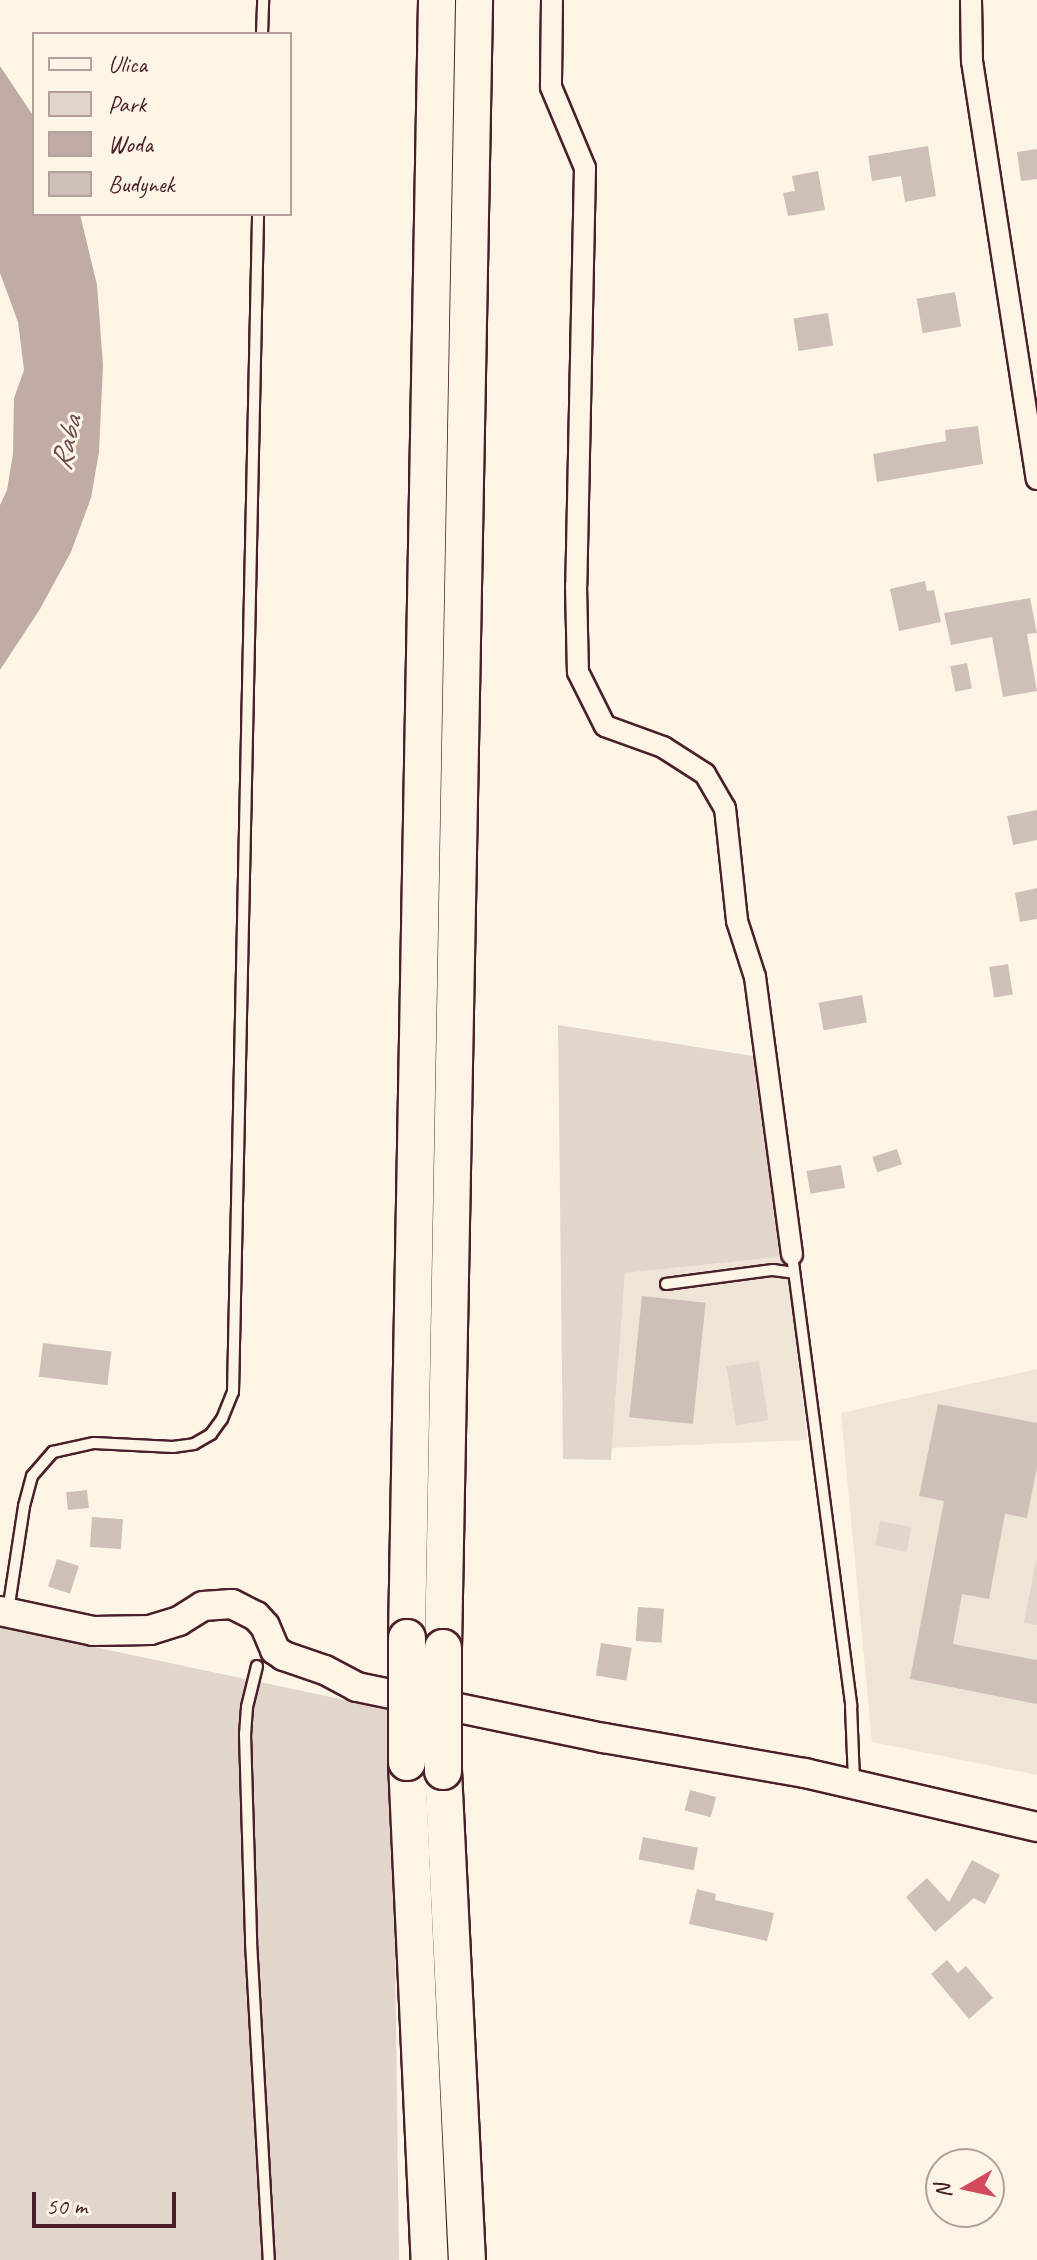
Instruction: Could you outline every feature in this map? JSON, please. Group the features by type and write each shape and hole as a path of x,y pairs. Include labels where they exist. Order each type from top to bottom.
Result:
{"highway":[{"path":"430,2260 407,1762 407,1638 437,0"},
{"path":"467,2260 443,1771 443,1648 474,0"}],"main road":[{"path":"4,1612 93,1631 150,1630 179,1621 203,1606 232,1604 256,1616 265,1626 275,1650 284,1656 325,1670 357,1687 854,1784 1037,1827"}],"street":[{"path":"552,0 551,87 585,168 576,586 578,672 605,726 663,747 705,774 725,808 737,921 755,977 793,1264"},
{"path":"971,0 972,61 1037,479"}],"lane":[{"path":"262,32 263,0"},
{"path":"4,1612 32,1476 53,1452 94,1443 173,1447 194,1444 211,1434 222,1419 233,1392 258,216"},
{"path":"666,1284 773,1270 793,1264 851,1706 856,1765 854,1784"},
{"path":"257,1666 247,1707 245,1734 252,1974 269,2260"}],"shaded area":[{"path":"788,1256 807,1440 612,1448 625,1273"},
{"path":"1037,1369 1037,1775 872,1742 841,1413"}],"green space":[{"path":"558,1025 759,1057 788,1256 625,1273 611,1460 563,1459"},
{"path":"759,1361 768,1420 736,1425 726,1366"},
{"path":"880,1521 911,1527 907,1552 875,1546"},
{"path":"1037,1562 1037,1625 1024,1623"},
{"path":"0,1627 392,1710 399,2260 0,2260"}],"water":[{"name":"Raba","path":"0,66 32,114 32,216 80,216 97,285 103,365 99,452 91,498 71,552 40,609 0,670 0,505 7,490 13,454 14,398 24,370 18,322 0,273"}],"building":[{"path":"928,146 936,196 905,202 901,176 872,181 868,156"},
{"path":"1037,149 1037,179 1021,181 1017,152"},
{"path":"818,171 825,210 788,216 783,193 795,191 792,176"},
{"path":"955,292 961,326 923,333 917,299"},
{"path":"828,313 833,346 799,351 793,318"},
{"path":"978,426 983,464 877,482 873,454 946,441 945,430"},
{"path":"925,581 927,591 934,590 941,622 899,631 890,589"},
{"path":"1030,598 1037,633 1027,634 1037,691 1003,697 992,637 951,645 944,613"},
{"path":"967,663 972,689 955,692 950,666"},
{"path":"1037,810 1037,840 1013,845 1007,816"},
{"path":"1037,888 1037,919 1020,922 1015,893"},
{"path":"1008,964 1013,995 994,998 989,967"},
{"path":"862,995 867,1023 824,1030 819,1003"},
{"path":"897,1149 902,1164 877,1172 872,1157"},
{"path":"841,1165 845,1188 811,1194 807,1171"},
{"path":"642,1296 706,1303 693,1424 629,1417"},
{"path":"43,1343 111,1351 107,1385 39,1377"},
{"path":"938,1404 1037,1423 1037,1467 1027,1518 1005,1514 989,1599 962,1594 953,1644 1037,1660 1037,1704 910,1679 944,1501 919,1496"},
{"path":"87,1490 89,1508 68,1510 66,1492"},
{"path":"92,1517 123,1519 121,1549 90,1547"},
{"path":"57,1559 79,1566 70,1594 48,1587"},
{"path":"638,1607 664,1609 662,1643 636,1641"},
{"path":"601,1643 632,1648 626,1680 596,1676"},
{"path":"690,1790 716,1797 711,1817 685,1810"},
{"path":"643,1837 698,1848 694,1870 639,1860"},
{"path":"972,1860 1000,1875 985,1904 974,1898 935,1932 906,1897 927,1878 949,1902"},
{"path":"697,1889 716,1894 715,1900 774,1913 767,1941 689,1924"},
{"path":"947,1960 958,1973 966,1966 993,1998 969,2019 931,1974"}]}
